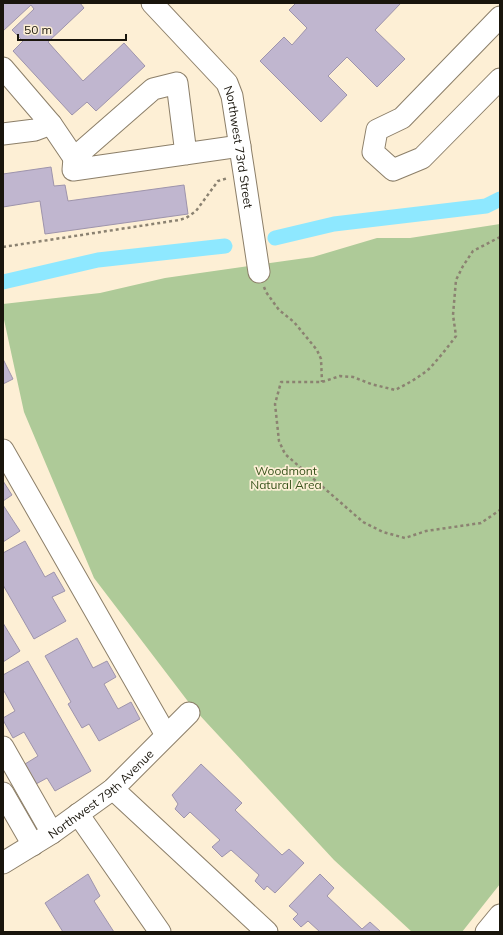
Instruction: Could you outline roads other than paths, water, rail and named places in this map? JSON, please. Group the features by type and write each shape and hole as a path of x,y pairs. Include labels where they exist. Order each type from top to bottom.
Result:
{"street":[{"name":"Northwest 73rd Street","path":"152,3 227,83 232,96 259,272"},
{"path":"500,17 402,118 377,130 373,152 393,170 422,158 500,79"},
{"path":"3,68 51,124 74,158 73,170 240,146"},
{"path":"74,158 153,89 177,83 186,154"},
{"path":"3,94 24,93"},
{"path":"3,134 36,130 51,124"},
{"path":"3,450 166,735"},
{"name":"Northwest 79th Avenue","path":"3,863 52,833 113,789 188,713"},
{"path":"3,747 52,833"},
{"path":"113,789 268,932"},
{"path":"3,793 33,845"},
{"path":"78,814 160,932"},
{"path":"486,932 500,915"}],"waterway":[{"path":"275,238 334,224 486,206 500,199"},
{"path":"3,282 98,260 225,246"}],"park label":[{"name":"Woodmont Natural Area","path":"286,477"}]}
